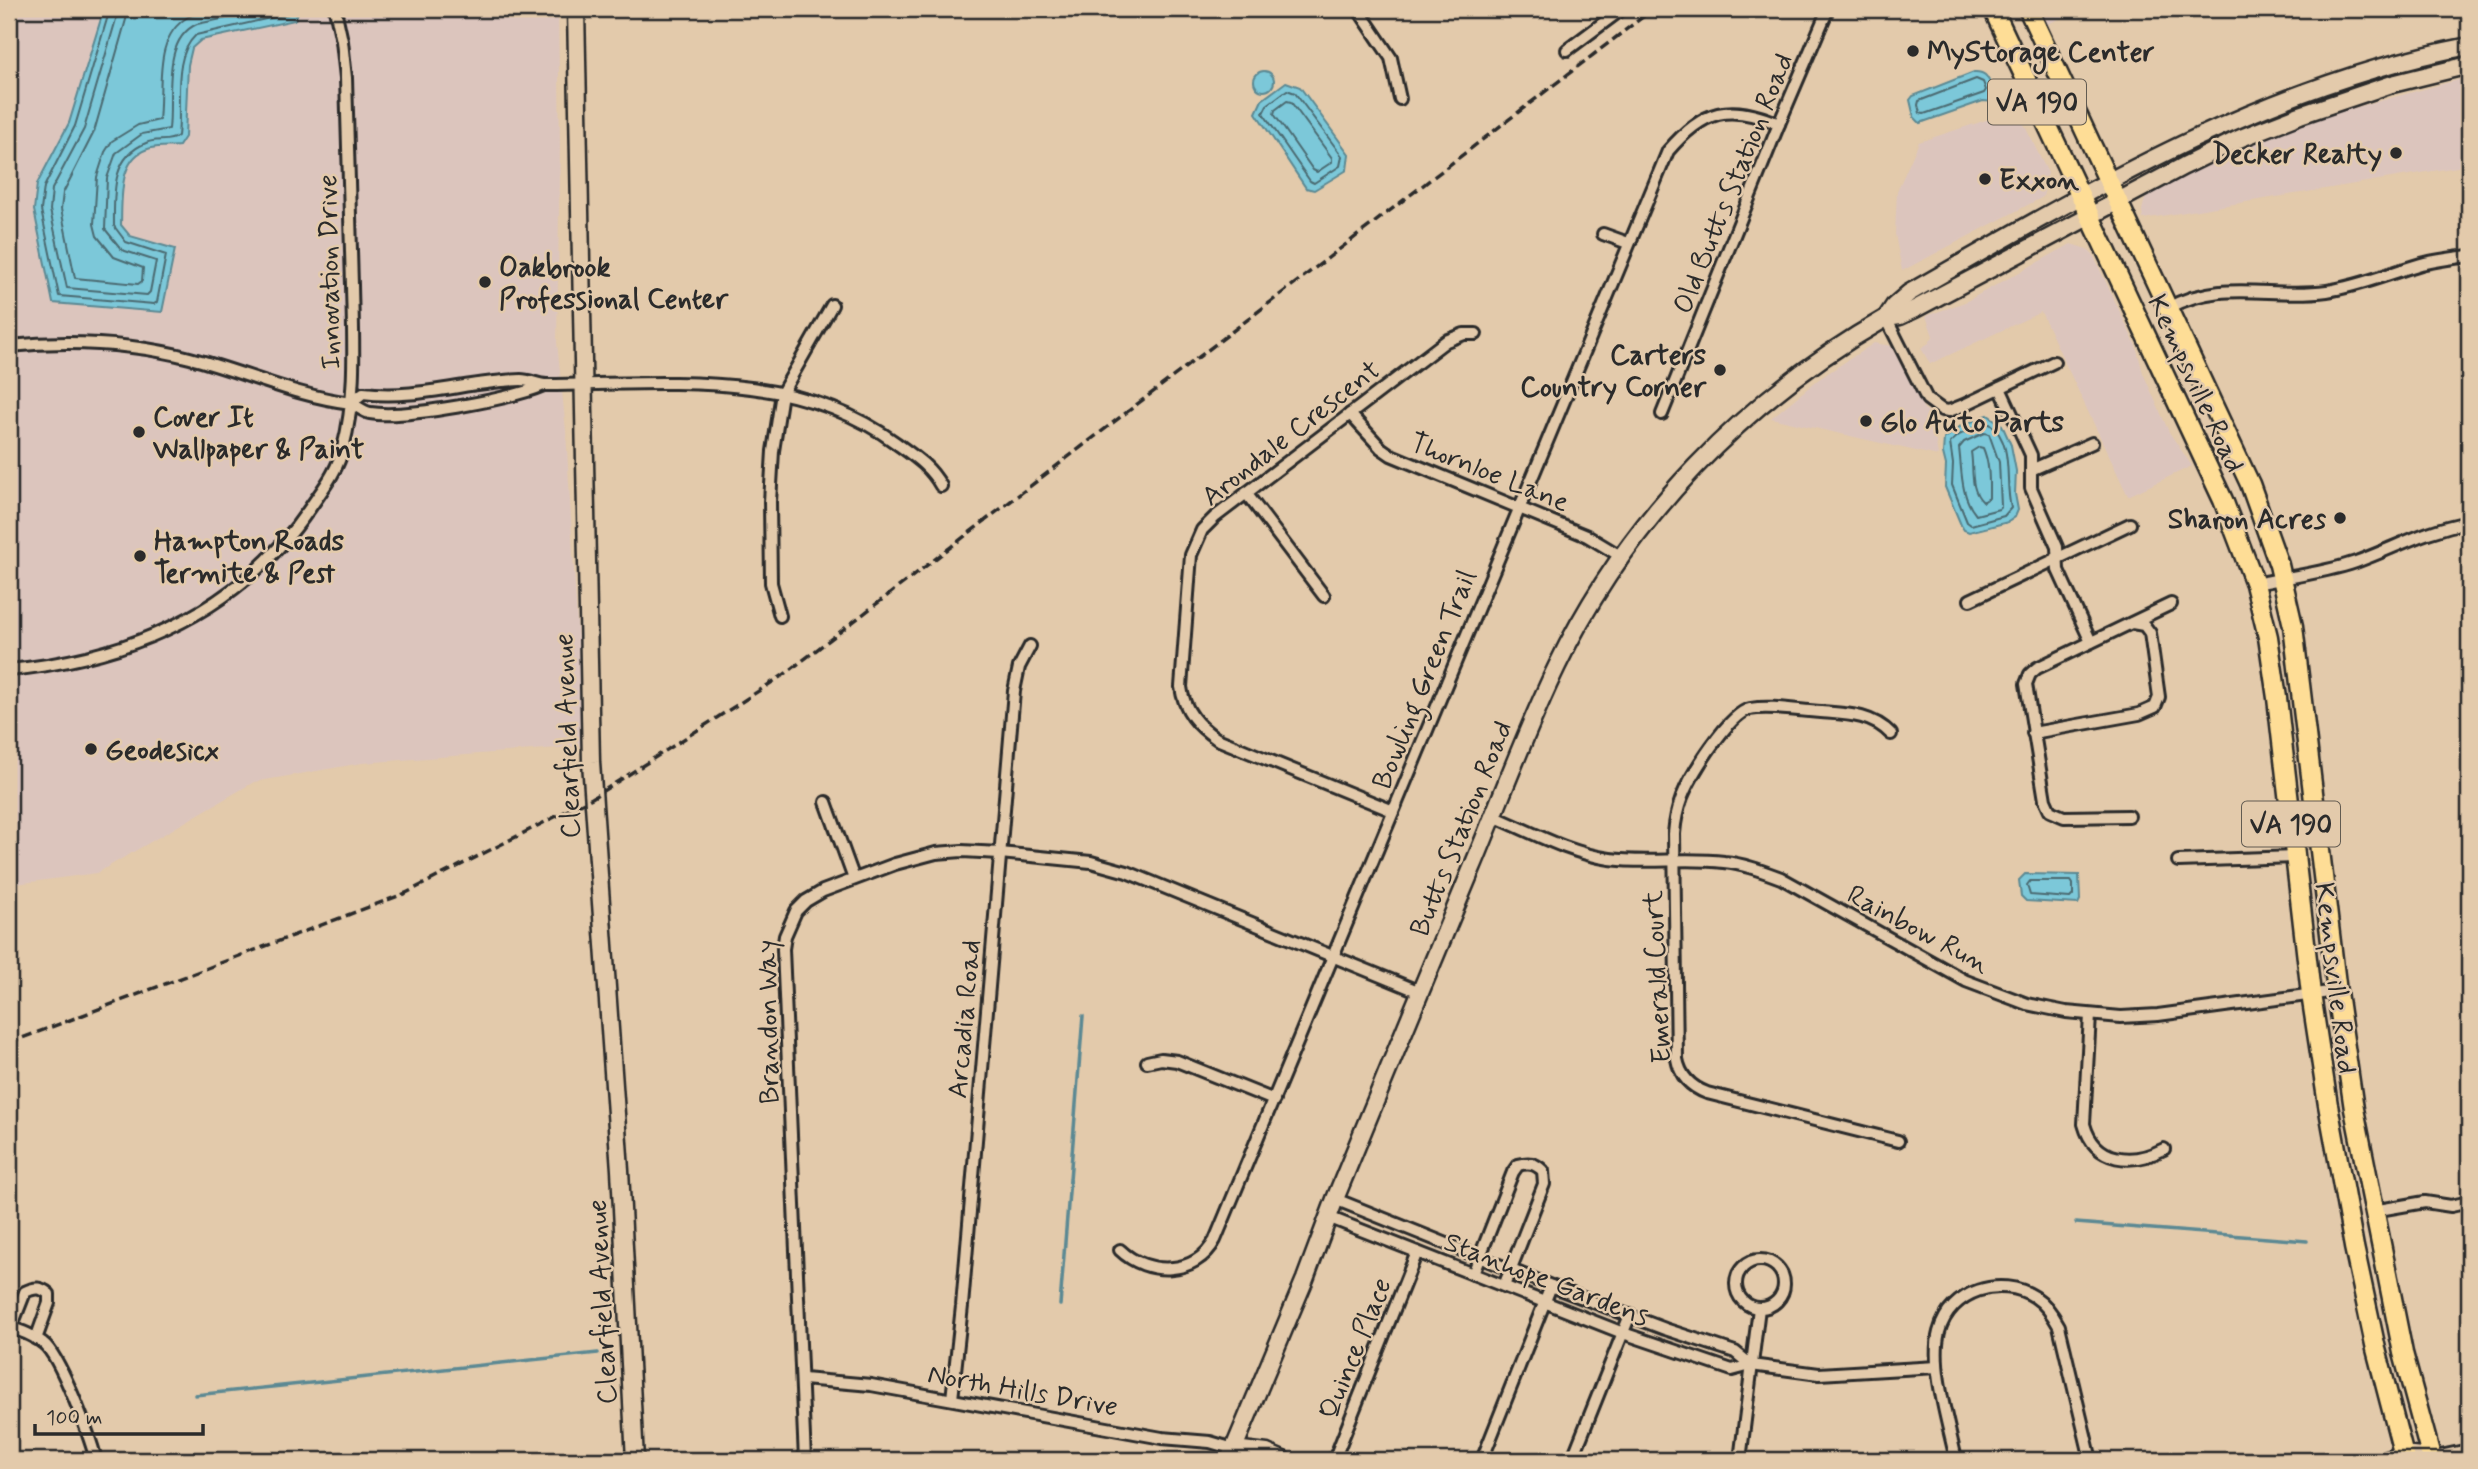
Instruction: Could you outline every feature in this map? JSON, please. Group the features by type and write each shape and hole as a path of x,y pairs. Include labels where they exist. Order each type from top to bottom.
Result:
{"main road":[{"name":"Clearfield Avenue","path":"576,9 592,789 620,1170 635,1460"},
{"name":"Kempsville Road","path":"1993,9 2222,500 2255,584 2273,667 2311,994 2334,1146 2398,1458"},
{"name":"Kempsville Road","path":"2028,9 2250,485 2283,578 2297,645 2337,991 2352,1095 2403,1353 2431,1459"},
{"name":"Butts Station Road","path":"1886,318 1894,306 1909,293 2081,195 2240,117 2392,65 2469,46"},
{"name":"Butts Station Road","path":"1236,1457 1335,1199 1557,666 1598,593 1622,557 1684,480 1740,423 1804,369 1886,318 1900,316 1915,309 2218,149 2280,122 2392,84 2469,65"},
{"path":"1236,1457 1266,1453 1283,1460"},
{"path":"2398,1458 2431,1459"}],"street":[{"name":"Innovation Drive","path":"9,670 47,667 127,646 166,632 203,610 273,554 300,523 330,480 343,451 354,369 346,78 335,9"},
{"path":"1358,9 1391,58 1400,99"},
{"path":"1567,50 1622,9"},
{"name":"Old Butts Station Road","path":"1662,414 1828,9"},
{"name":"Bowling Green Trail","path":"1120,1250 1128,1258 1154,1268 1181,1267 1205,1254 1215,1240 1668,150 1679,138 1705,119 1718,114 1734,111 1754,114 1779,124"},
{"path":"1603,233 1628,243"},
{"path":"2168,308 2183,300 2220,291 2326,291 2358,285 2437,260 2469,256"},
{"path":"780,616 771,583 770,502 773,451 782,393 832,306"},
{"path":"1886,318 1927,399 1935,407 1945,411 2054,362"},
{"name":"Arondale Crescent","path":"1393,811 1217,738 1196,723 1181,694 1193,548 1202,530 1209,523 1446,341 1464,334 1476,334"},
{"path":"9,346 100,343 157,350 194,359 318,399 351,403 368,413 421,411 524,393 544,385"},
{"path":"351,403 363,393 408,394 524,380 544,385 583,383 759,388 836,407 878,430 932,470 941,486"},
{"path":"2000,388 2031,455 2031,488 2057,547 2058,570 2091,642"},
{"name":"Thornloe Lane","path":"1350,414 1381,448 1391,455 1587,536 1622,557"},
{"path":"2031,470 2092,443"},
{"path":"1246,493 1324,596"},
{"path":"2255,584 2354,563 2409,538 2469,522"},
{"path":"1970,600 2130,524"},
{"path":"2130,816 2064,817 2050,811 2045,800 2026,690 2030,674 2037,668 2171,604"},
{"path":"2033,733 2139,714 2155,707 2159,697 2150,633 2144,625 2132,623"},
{"name":"Arcadia Road","path":"952,1399 1014,691 1019,667 1030,646"},
{"name":"Emerald Court","path":"1891,734 1872,719 1854,715 1749,709 1730,722 1683,793 1675,817 1674,860 1677,1059 1680,1070 1692,1086 1707,1093 1898,1141"},
{"path":"826,802 854,879"},
{"name":"Rainbow Run","path":"1493,816 1585,854 1623,860 1723,862 1757,869 1781,878 1975,985 2027,1004 2091,1015 2158,1015 2337,991"},
{"name":"Brandon Way","path":"805,1460 785,936 789,922 806,901 854,879 936,853 1000,853 1091,862 1127,872 1420,992"},
{"path":"2178,861 2295,857"},
{"path":"2091,1015 2084,1125 2087,1136 2097,1149 2113,1157 2138,1158 2164,1149"},
{"path":"1147,1062 1161,1059 1177,1061 1274,1100"},
{"path":"1473,1274 1513,1172 1518,1165 1525,1163 1538,1166 1543,1171 1544,1184 1504,1286"},
{"name":"Stanhope Gardens","path":"1335,1199 1551,1286 1735,1352 1751,1365"},
{"path":"2373,1211 2426,1202 2451,1206 2469,1202"},
{"name":"Stanhope Gardens","path":"1328,1217 1623,1333 1732,1370 1751,1365 1819,1374 1937,1367"},
{"path":"1420,1234 1438,1260"},
{"name":"Quince Place","path":"1334,1460 1417,1252"},
{"path":"1757,1260 1774,1264 1780,1270 1784,1287 1776,1302 1759,1308 1744,1301 1737,1285 1742,1268 1757,1260"},
{"path":"1482,1460 1551,1286"},
{"path":"1956,1460 1937,1367 1939,1330 1958,1301 1972,1292 1998,1286 2023,1290 2038,1298 2050,1310 2059,1326 2091,1460"},
{"path":"36,1339 49,1303 49,1294 43,1289 34,1288 25,1292 10,1328 45,1343 58,1360 96,1460"},
{"path":"1740,1460 1759,1308"},
{"path":"1572,1460 1630,1315"},
{"name":"North Hills Drive","path":"803,1379 871,1385 1162,1438 1210,1442 1236,1457"},
{"path":"2431,1459 2469,1450"}],"shaded area":[{"path":"9,9 558,9 560,145 557,342 566,431 584,746 362,763 254,782 97,873 9,885"},
{"path":"2039,9 2080,9 2046,25"},
{"path":"2469,77 2469,165 2143,219 2145,199 2153,192 2271,134 2309,120"},
{"path":"2017,110 2048,173 2043,197 1902,271 1895,234 1897,191 1919,142"},
{"path":"2071,244 2087,249 2093,255 2136,346 2143,373 2169,432 2192,466 2128,496 2041,312 1930,364 1921,348 1929,343 1933,336 1926,316 1965,302"},
{"path":"1874,343 1891,346 1924,409 1932,414 1938,456 1771,418 1819,379"}],"water":[{"path":"104,9 299,10 295,20 201,40 192,48 188,65 185,137 179,146 154,147 140,152 127,169 122,191 121,225 130,236 175,249 162,312 53,303 34,210 37,184 69,123"},
{"path":"1264,71 1271,74 1274,81 1271,88 1264,91 1257,88 1254,81 1257,74"},
{"path":"1974,72 1986,76 1997,92 1995,102 1983,101 1920,123 1914,117 1910,100 1913,96"},
{"path":"1286,82 1300,87 1349,154 1347,170 1314,190 1306,188 1256,113 1262,100"},
{"path":"1988,415 2002,425 2011,445 2016,471 2015,494 2018,510 2015,517 2008,522 1969,532 1961,525 1945,487 1944,439 1961,426"},
{"path":"2025,874 2079,875 2078,904 2026,901 2021,896 2019,880"}],"waterway":[{"path":"1060,1305 1083,1016"},
{"path":"2076,1223 2307,1241"},
{"path":"195,1395 598,1353"}],"railway":[{"path":"9,1043 406,893 592,798 785,674 1653,9"}],"place":[{"name":"MyStorage Center","path":"1913,51"},
{"name":"Decker Realty","path":"2396,153"},
{"name":"Exxon","path":"1985,179"},
{"name":"Oakbrook Professional Center","path":"485,282"},
{"name":"Carters Country Corner","path":"1720,370"},
{"name":"Glo Auto Parts","path":"1866,421"},
{"name":"Cover It Wallpaper & Paint","path":"139,432"},
{"name":"Sharon Acres","path":"2340,518"},
{"name":"Hampton Roads Termite & Pest","path":"140,556"},
{"name":"Geodesicx","path":"91,749"}]}
